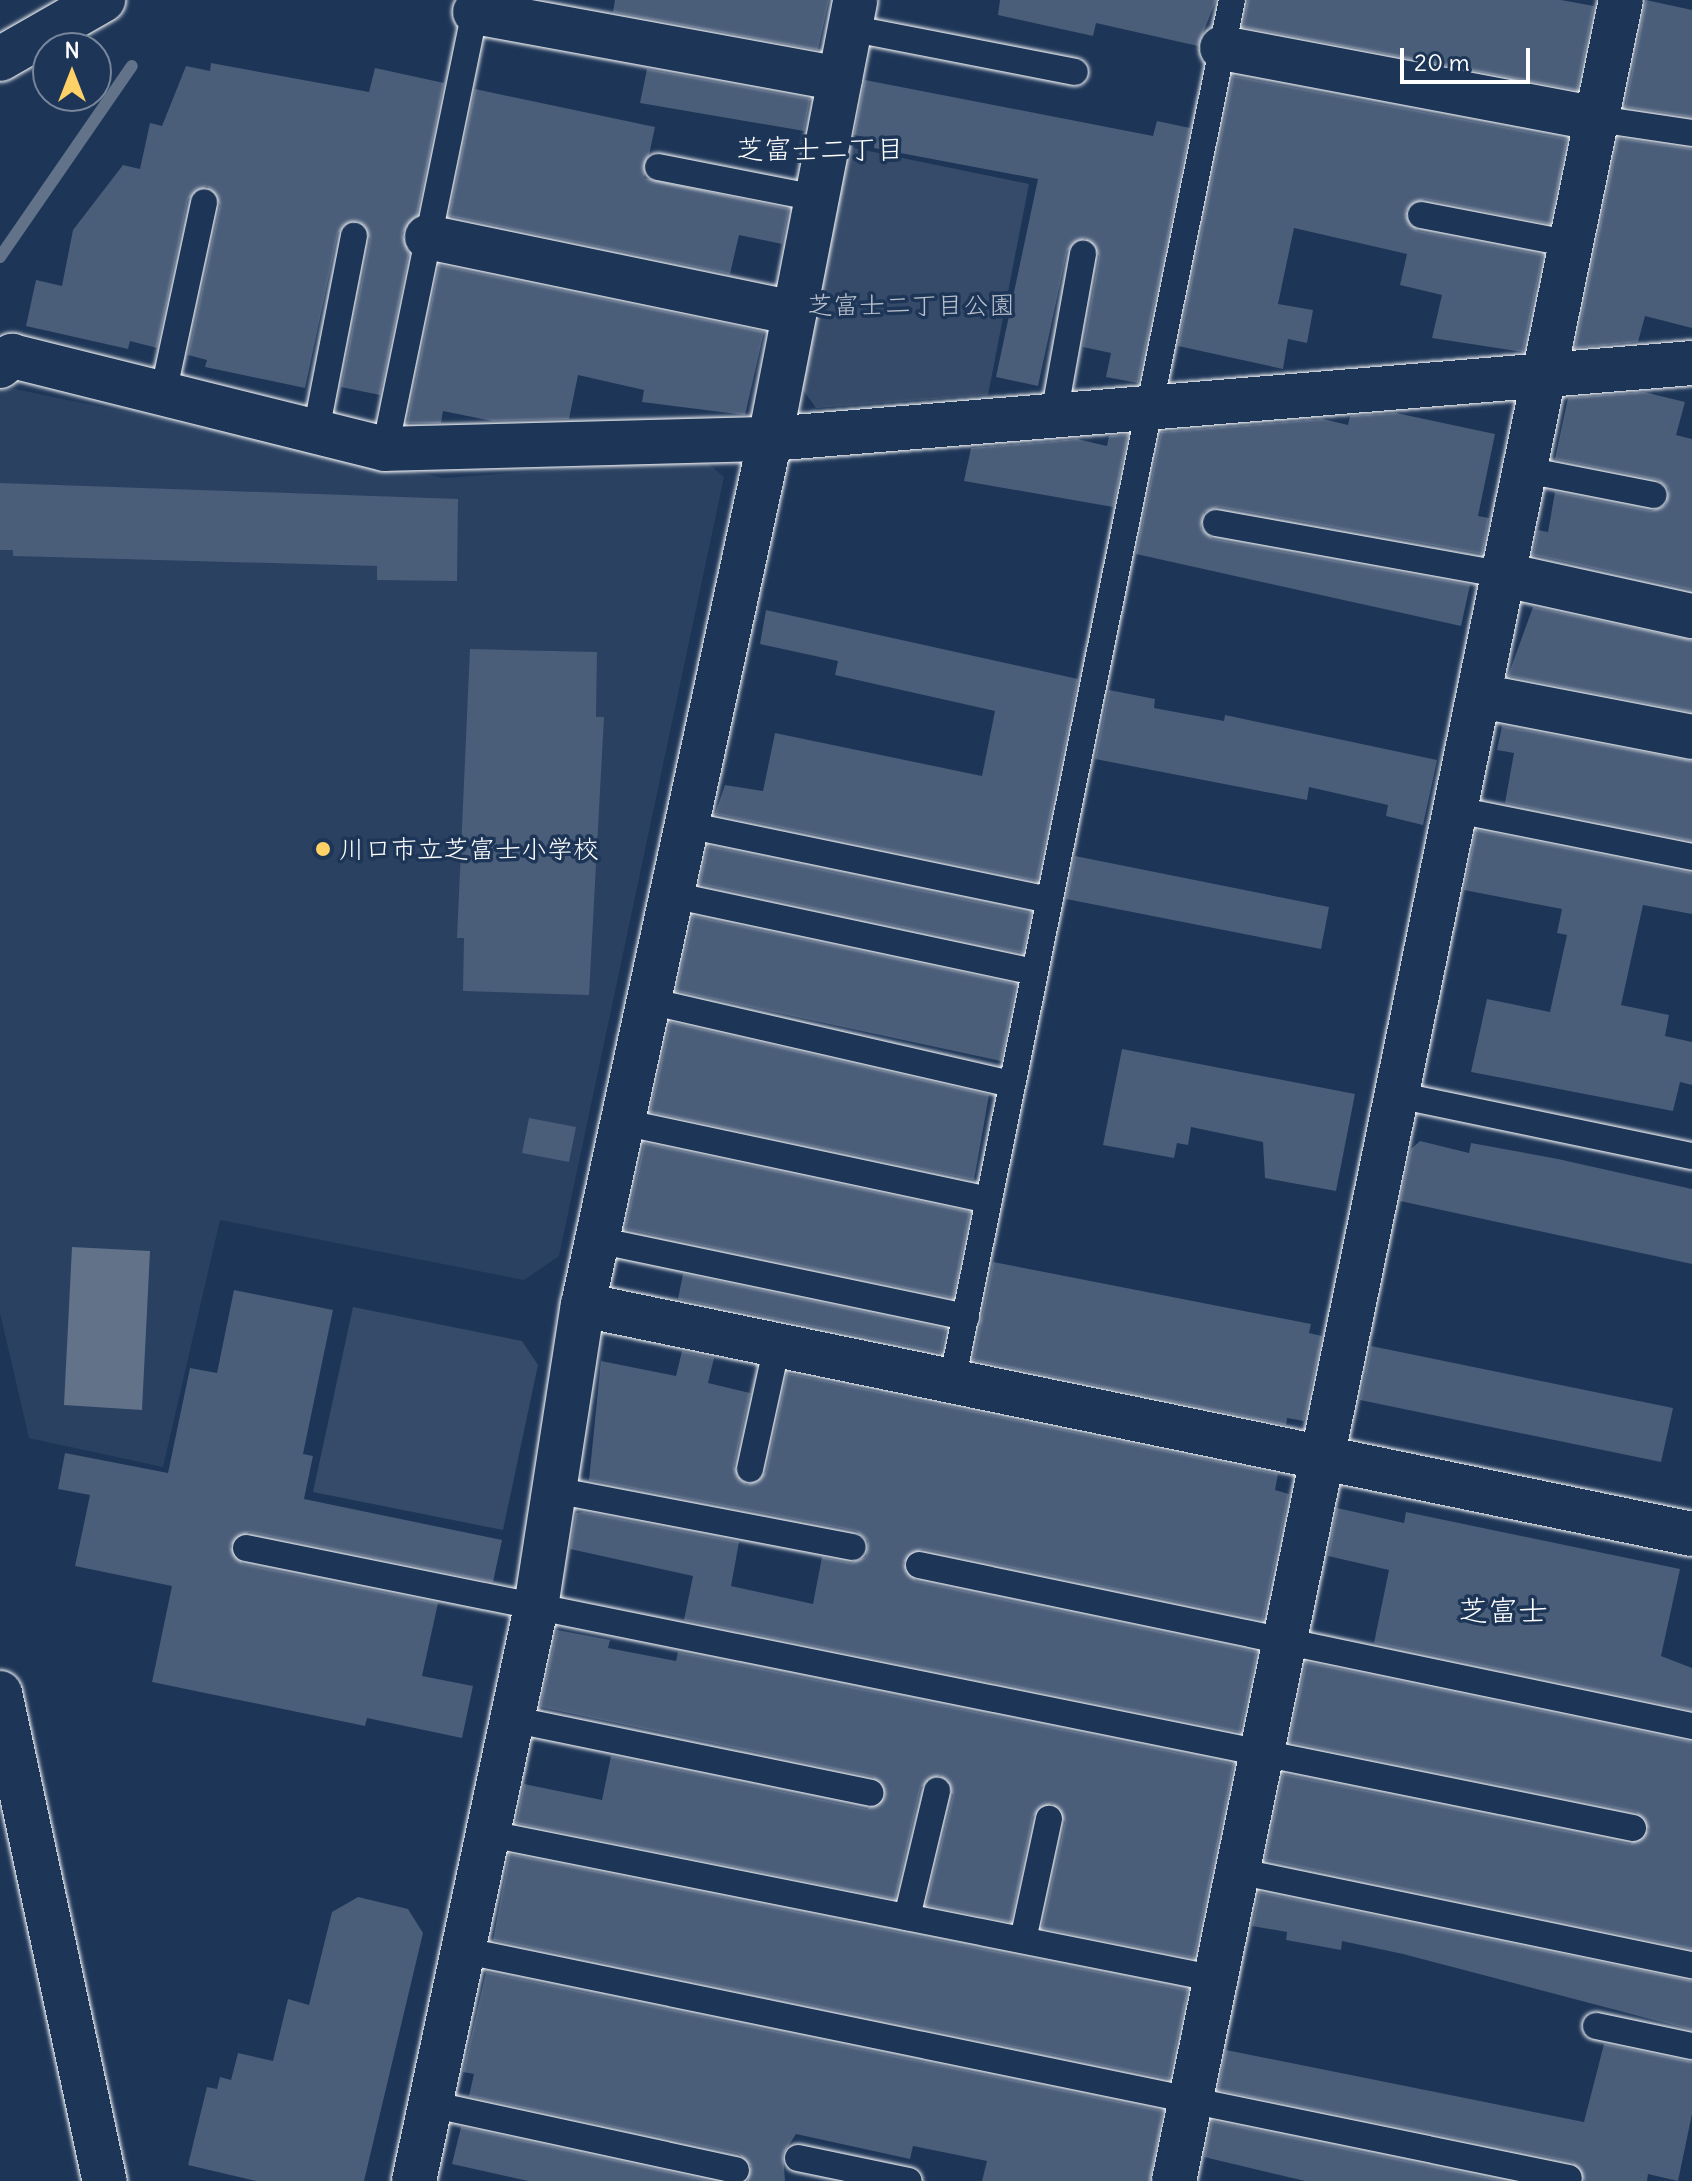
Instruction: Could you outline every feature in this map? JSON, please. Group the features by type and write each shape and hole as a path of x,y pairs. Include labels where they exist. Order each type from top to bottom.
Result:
{"street":[{"path":"0,59 103,0"},
{"path":"1174,2181 1598,119 1613,2"},
{"path":"477,6 840,79"},
{"path":"420,2180 430,2104 461,1950 536,1607 583,1305 770,439 852,14"},
{"path":"1222,48 1598,119"},
{"path":"427,237 794,313"},
{"path":"0,366 12,356 385,449 770,439 1692,363"},
{"path":"1505,575 1692,616"},
{"path":"1480,696 1692,737"},
{"path":"583,1305 1692,1534"},
{"path":"0,1693 94,2179"}],"lane":[{"path":"952,1382 1232,0"},
{"path":"385,449 477,6"},
{"path":"852,14 1075,72"},
{"path":"1598,119 1692,133"},
{"path":"658,167 816,198"},
{"path":"163,394 204,202"},
{"path":"1421,215 1571,244"},
{"path":"316,431 354,236"},
{"path":"1054,415 1083,254"},
{"path":"1526,470 1654,495"},
{"path":"1216,523 1505,575"},
{"path":"1457,810 1692,857"},
{"path":"687,825 1049,900"},
{"path":"672,895 1035,972"},
{"path":"649,1001 1012,1084"},
{"path":"1397,1095 1692,1156"},
{"path":"622,1122 989,1200"},
{"path":"597,1240 966,1317"},
{"path":"750,1469 777,1345"},
{"path":"554,1490 853,1547"},
{"path":"246,1548 1633,1828"},
{"path":"919,1565 1692,1726"},
{"path":"511,1719 870,1793"},
{"path":"907,1917 937,1791"},
{"path":"1023,1940 1049,1819"},
{"path":"485,1833 1216,1979"},
{"path":"1237,1871 1692,1965"},
{"path":"461,1950 1569,2178"},
{"path":"1596,2026 1692,2046"},
{"path":"430,2104 736,2170"},
{"path":"798,2158 909,2181"}],"shaded area":[{"name":"川口市立芝富士小学校","path":"15,389 444,478 703,459 724,477 559,1256 524,1280 220,1220 163,1467 29,1438 0,1313 0,390"},
{"path":"72,1247 150,1251 142,1410 64,1405"}],"green space":[{"name":"芝富士二丁目公園","path":"849,147 1029,184 988,395 816,408 798,383"},
{"path":"353,1307 522,1341 538,1365 503,1530 313,1492"}],"building":[{"path":"615,0 829,0 818,50 613,12"},
{"path":"1000,0 1216,0 1198,46 1096,23 1093,36 998,15"},
{"path":"1248,0 1561,0 1594,6 1577,90 1243,27"},
{"path":"1646,0 1692,10 1692,117 1625,107"},
{"path":"211,63 369,92 375,68 444,83 417,215 402,233 409,254 380,395 341,387 370,239 358,221 338,233 305,388 205,367 207,360 188,355 220,205 207,186 188,199 157,348 130,341 128,349 26,326 36,280 62,286 73,230 123,165 140,169 150,123 162,126 186,66 210,71"},
{"path":"647,69 810,99 804,131 640,103"},
{"path":"1233,76 1567,139 1550,224 1424,199 1406,211 1418,231 1543,255 1523,352 1432,338 1442,295 1400,285 1407,254 1294,228 1278,304 1313,310 1307,343 1288,339 1283,369 1178,346"},
{"path":"865,80 1153,136 1157,121 1190,128 1138,383 1106,377 1111,353 1083,347 1099,256 1085,238 1067,251 1038,386 996,377 1038,179 874,148 875,139 854,135"},
{"path":"475,89 655,127 644,178 789,209 782,244 739,235 730,274 449,216"},
{"path":"1618,138 1692,149 1692,328 1645,316 1638,342 1575,348"},
{"path":"439,265 764,332 745,415 642,402 644,390 578,375 569,419 492,421 443,411 441,423 407,423"},
{"path":"1644,392 1685,402 1676,435 1692,439 1692,590 1533,555 1538,530 1548,532 1555,492 1651,511 1666,505 1669,489 1658,480 1555,459 1568,398"},
{"path":"1396,413 1495,434 1478,516 1489,518 1482,554 1219,507 1204,512 1201,528 1213,539 1470,585 1461,626 1136,554 1161,432 1323,419 1348,425 1350,416"},
{"path":"1128,435 1113,507 964,481 971,448 1077,439 1107,446 1109,436"},
{"path":"0,483 458,499 457,581 377,580 377,566 13,556 13,550 0,550"},
{"path":"1533,607 1692,640 1692,712 1508,676"},
{"path":"766,610 1078,679 1037,881 715,814 725,785 763,791 775,733 982,776 995,711 835,675 838,661 760,644"},
{"path":"470,649 597,652 596,717 604,717 589,995 463,991 464,938 457,938"},
{"path":"1109,690 1155,699 1154,708 1224,721 1225,715 1437,760 1423,825 1386,816 1388,805 1309,787 1307,800 1095,759"},
{"path":"1502,726 1692,761 1692,841 1505,803 1514,753 1497,750"},
{"path":"1476,830 1692,873 1692,914 1643,905 1621,1005 1669,1015 1665,1036 1692,1042 1692,1085 1680,1082 1673,1111 1471,1072 1487,999 1550,1012 1567,935 1557,933 1562,909 1464,890"},
{"path":"708,846 1031,913 1023,953 699,884"},
{"path":"1075,856 1329,907 1321,949 1066,899"},
{"path":"693,916 1016,984 1001,1061 676,991"},
{"path":"670,1022 989,1095 974,1180 650,1112"},
{"path":"1122,1049 1355,1094 1336,1191 1265,1178 1263,1142 1191,1127 1188,1145 1177,1143 1174,1158 1103,1145"},
{"path":"529,1118 576,1127 569,1162 522,1153"},
{"path":"1420,1141 1469,1153 1471,1143 1692,1189 1692,1264 1400,1201 1411,1149"},
{"path":"644,1143 970,1212 953,1298 625,1229"},
{"path":"993,1262 1311,1324 1309,1333 1322,1336 1304,1421 1287,1418 1286,1425 973,1360"},
{"path":"683,1274 946,1329 941,1353 678,1299"},
{"path":"234,1290 333,1310 303,1454 313,1456 304,1499 502,1540 493,1582 249,1532 230,1546 243,1564 438,1603 422,1676 473,1686 462,1738 367,1718 365,1726 152,1682 172,1586 75,1566 90,1495 58,1489 65,1453 168,1473 190,1368 217,1373"},
{"path":"1371,1346 1673,1408 1661,1462 1360,1400"},
{"path":"682,1351 714,1358 708,1383 750,1393 734,1466 747,1485 766,1472 787,1373 1278,1474 1275,1490 1289,1494 1263,1620 922,1549 903,1563 916,1581 1257,1652 1240,1732 684,1620 693,1576 570,1549 576,1513 583,1512 739,1542 731,1586 813,1604 822,1557 851,1563 866,1557 868,1541 856,1531 589,1480 601,1361 676,1376"},
{"path":"1337,1508 1404,1523 1406,1512 1680,1569 1661,1656 1692,1668 1692,1710 1374,1643 1389,1570 1328,1556"},
{"path":"557,1630 610,1640 608,1648 676,1661 678,1652 1234,1764 1194,1958 1042,1928 1065,1822 1052,1803 1033,1816 1011,1922 926,1905 953,1795 940,1775 921,1787 895,1899 516,1823 524,1784 602,1800 611,1756 867,1809 885,1797 873,1777 540,1707"},
{"path":"1306,1662 1692,1742 1692,1949 1265,1860 1283,1774 1630,1844 1649,1830 1636,1812 1289,1742"},
{"path":"509,1854 1188,1990 1169,2079 493,1940"},
{"path":"1259,1892 1692,1981 1692,2030 1403,1954 1342,1941 1341,1950 1286,1940 1287,1932 1252,1926"},
{"path":"358,1897 408,1909 423,1933 364,2181 256,2181 188,2165 207,2087 217,2089 220,2077 231,2080 238,2053 273,2061 288,1999 309,2005 332,1912"},
{"path":"486,1972 1163,2111 1150,2181 982,2181 987,2161 913,2146 910,2159 796,2134 783,2154 785,2181 747,2181 751,2166 739,2154 469,2096 474,2074 463,2072"},
{"path":"1604,2044 1692,2062 1692,2114 1678,2181 1648,2174 1647,2181 1585,2181 1572,2162 1218,2090 1226,2050 1584,2122"},
{"path":"1212,2121 1504,2181 1305,2181 1204,2157"},
{"path":"461,2127 711,2181 528,2181 452,2164"}],"waterway":[{"path":"0,257 132,66"}],"place":[{"name":"川口市立芝富士小学校","path":"323,849"}],"district":[{"name":"芝富士二丁目","path":"820,149"},
{"name":"芝富士","path":"1503,1610"}]}
